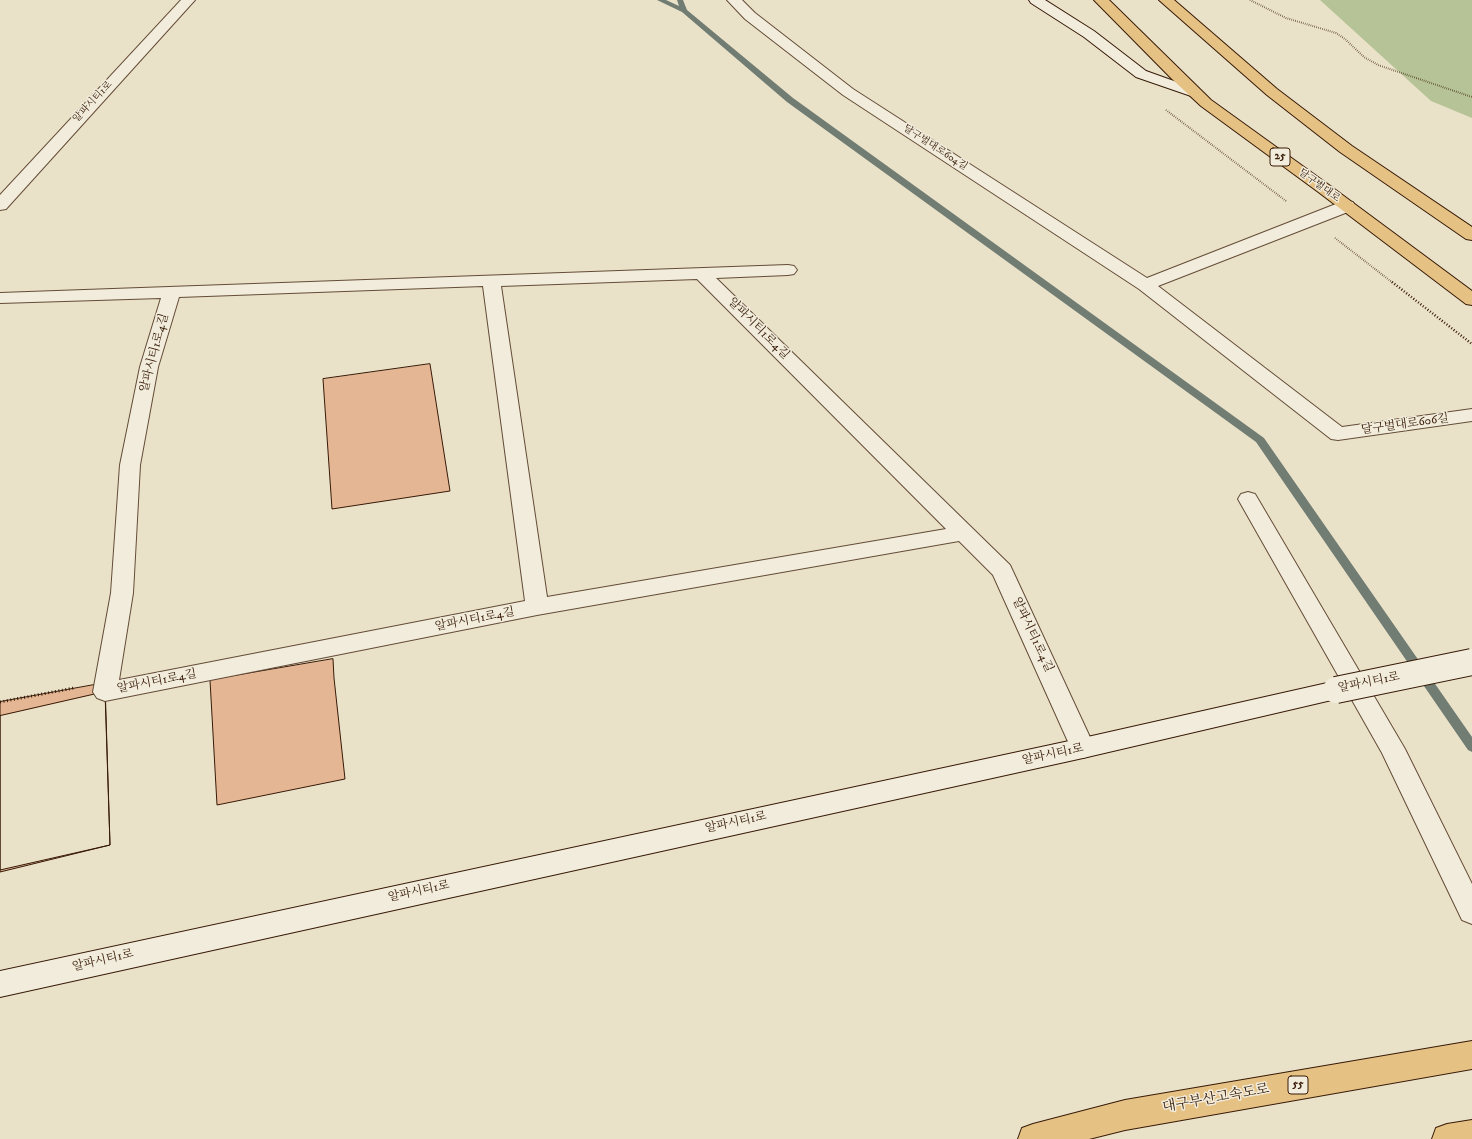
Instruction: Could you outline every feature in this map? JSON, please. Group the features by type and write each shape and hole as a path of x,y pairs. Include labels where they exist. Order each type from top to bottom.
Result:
{"main road":[{"name":"달구벌대로","path":"1101,0 1194,93 1206,103 1472,300"},
{"path":"1166,0 1272,92 1346,149 1472,235"},
{"name":"대구부산고속도로","path":"1033,1139 1125,1115 1472,1055"},
{"path":"1447,1139 1472,1134"}],"street":[{"name":"알파시티1로","path":"0,205 188,0"},
{"name":"달구벌대로604길","path":"734,0 750,16 848,92 1144,285 1338,434"},
{"path":"1036,0 1089,34 1141,74 1194,93"},
{"path":"1144,285 1347,206"},
{"path":"0,298 788,270"},
{"name":"알파시티1로4길","path":"701,273 1002,571 1083,748"},
{"path":"491,280 537,607"},
{"name":"알파시티1로4길","path":"172,292 149,367 130,465 122,593 105,692 537,607 964,533"},
{"name":"달구벌대로606길","path":"1338,434 1472,415"},
{"path":"1248,499 1392,749 1472,912"},
{"name":"알파시티1로","path":"0,984 1083,748 1336,690 1472,662"}],"path":[{"path":"1250,0 1286,18 1336,33 1345,39 1364,57 1378,65 1472,97"},
{"path":"1165,109 1312,220 1472,344"},
{"path":"0,702 105,683 105,692"}],"green space":[{"path":"1320,0 1472,0 1472,118 1431,101"}],"building":[{"path":"430,364 450,491 332,509 323,379"},
{"path":"333,659 345,779 217,805 210,680"},
{"path":"105,683 110,845 0,870 0,702"},
{"path":"105,692 110,845 0,872 0,716"}],"waterway":[{"path":"660,0 684,11"},
{"path":"680,0 684,11"},
{"path":"684,11 790,100 1260,440 1472,747"}]}
